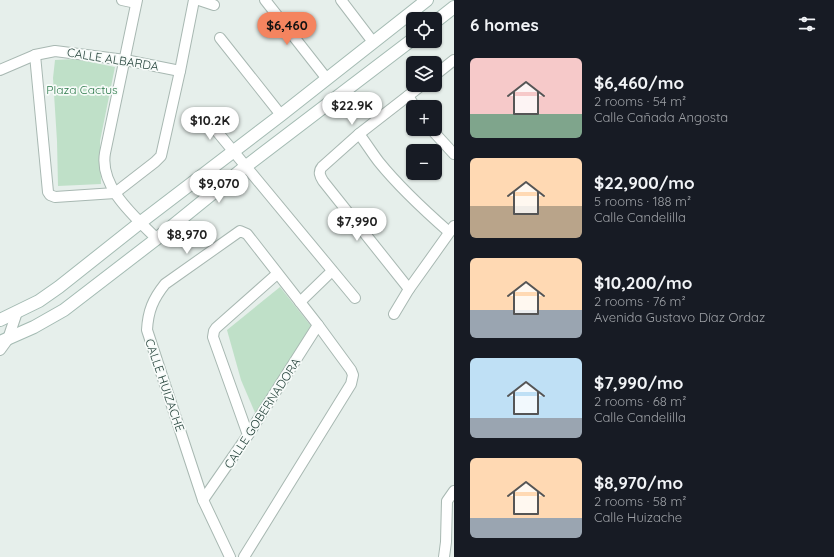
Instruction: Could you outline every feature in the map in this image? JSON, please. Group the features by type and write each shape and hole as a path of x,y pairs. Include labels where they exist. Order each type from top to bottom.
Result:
{"street":[{"path":"122,0 136,1 104,158 105,172 115,193 157,238"},
{"path":"36,55 48,192 50,195 55,197 115,193 161,156 194,0"},
{"path":"199,0 214,5"},
{"path":"265,0 327,79"},
{"path":"341,0 373,42"},
{"path":"0,320 39,301 59,287 141,222 282,115 373,42 415,4 427,0"},
{"path":"442,16 454,7"},
{"path":"220,38 282,115"},
{"path":"4,341 34,328 64,310 406,44"},
{"name":"CALLE ALBARDA","path":"0,70 36,55 62,51 125,60 180,71"},
{"path":"442,69 454,60"},
{"path":"409,289 320,176 322,167 359,134 413,92"},
{"path":"408,96 411,100"},
{"path":"205,117 232,152 355,298"},
{"path":"359,134 379,161 419,206 451,229 409,289 394,314"},
{"path":"437,136 454,154"},
{"name":"CALLE HUIZACHE","path":"230,557 203,500 148,335 147,317 153,301 165,284 236,233 242,231 247,234 277,274"},
{"path":"300,302 332,271"},
{"path":"244,557 351,384 353,375 351,370 318,325 277,274 214,331 213,337 248,435"},
{"path":"0,350 16,312"},
{"name":"CALLE GOBERNADORA","path":"203,500 248,435 318,325"},
{"path":"444,557 447,501 454,491"}],"green space":[{"name":"Plaza Cactus","path":"75,59 115,67 100,141 101,184 58,186 53,78 55,60"},
{"path":"280,287 311,326 256,415 241,380 227,330"}]}
